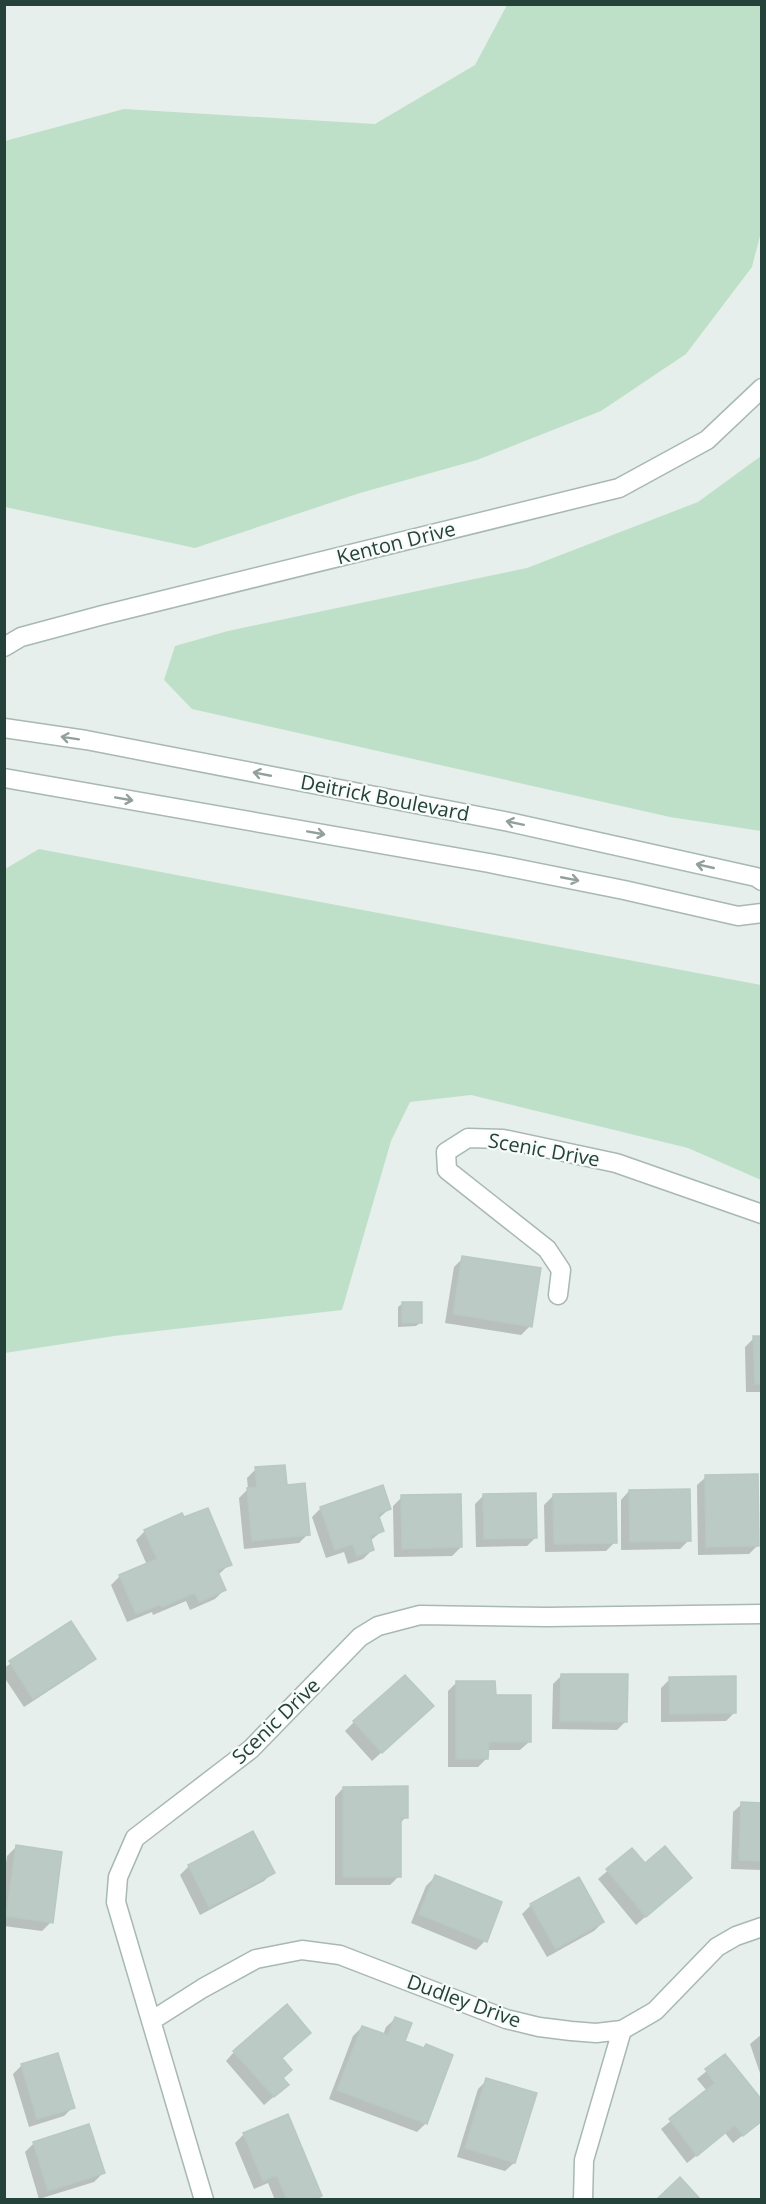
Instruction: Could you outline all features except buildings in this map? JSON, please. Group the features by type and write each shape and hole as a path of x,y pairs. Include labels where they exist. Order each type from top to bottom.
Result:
{"street":[{"name":"Kenton Drive","path":"4,647 21,637 103,615 619,488 707,440 762,388"},
{"name":"Deitrick Boulevard","path":"4,728 86,740 509,822 756,877 762,881"},
{"path":"4,778 489,863 738,916 762,913"},
{"name":"Scenic Drive","path":"558,1295 561,1270 547,1249 447,1170 446,1152 468,1138 503,1139 616,1163 762,1214"},
{"name":"Scenic Drive","path":"204,2199 116,1902 118,1877 135,1838 251,1749 360,1637 378,1626 420,1615 547,1617 762,1614"},
{"name":"Dudley Drive","path":"151,2021 203,1988 256,1959 302,1950 340,1955 506,2019 539,2027 571,2031 596,2033 622,2030 655,2011 717,1947 736,1936 762,1927"},
{"path":"583,2199 584,2160 622,2030"}],"green space":[{"path":"507,5 761,5 762,228 752,267 686,354 601,411 477,460 360,493 195,548 5,507 5,141 124,109 375,124 475,65"},
{"path":"761,456 761,831 670,817 192,709 164,680 175,646 228,631 527,568 698,502"},
{"path":"39,849 761,985 761,1180 688,1148 471,1095 410,1102 391,1141 342,1310 114,1336 5,1353 5,869"}]}
